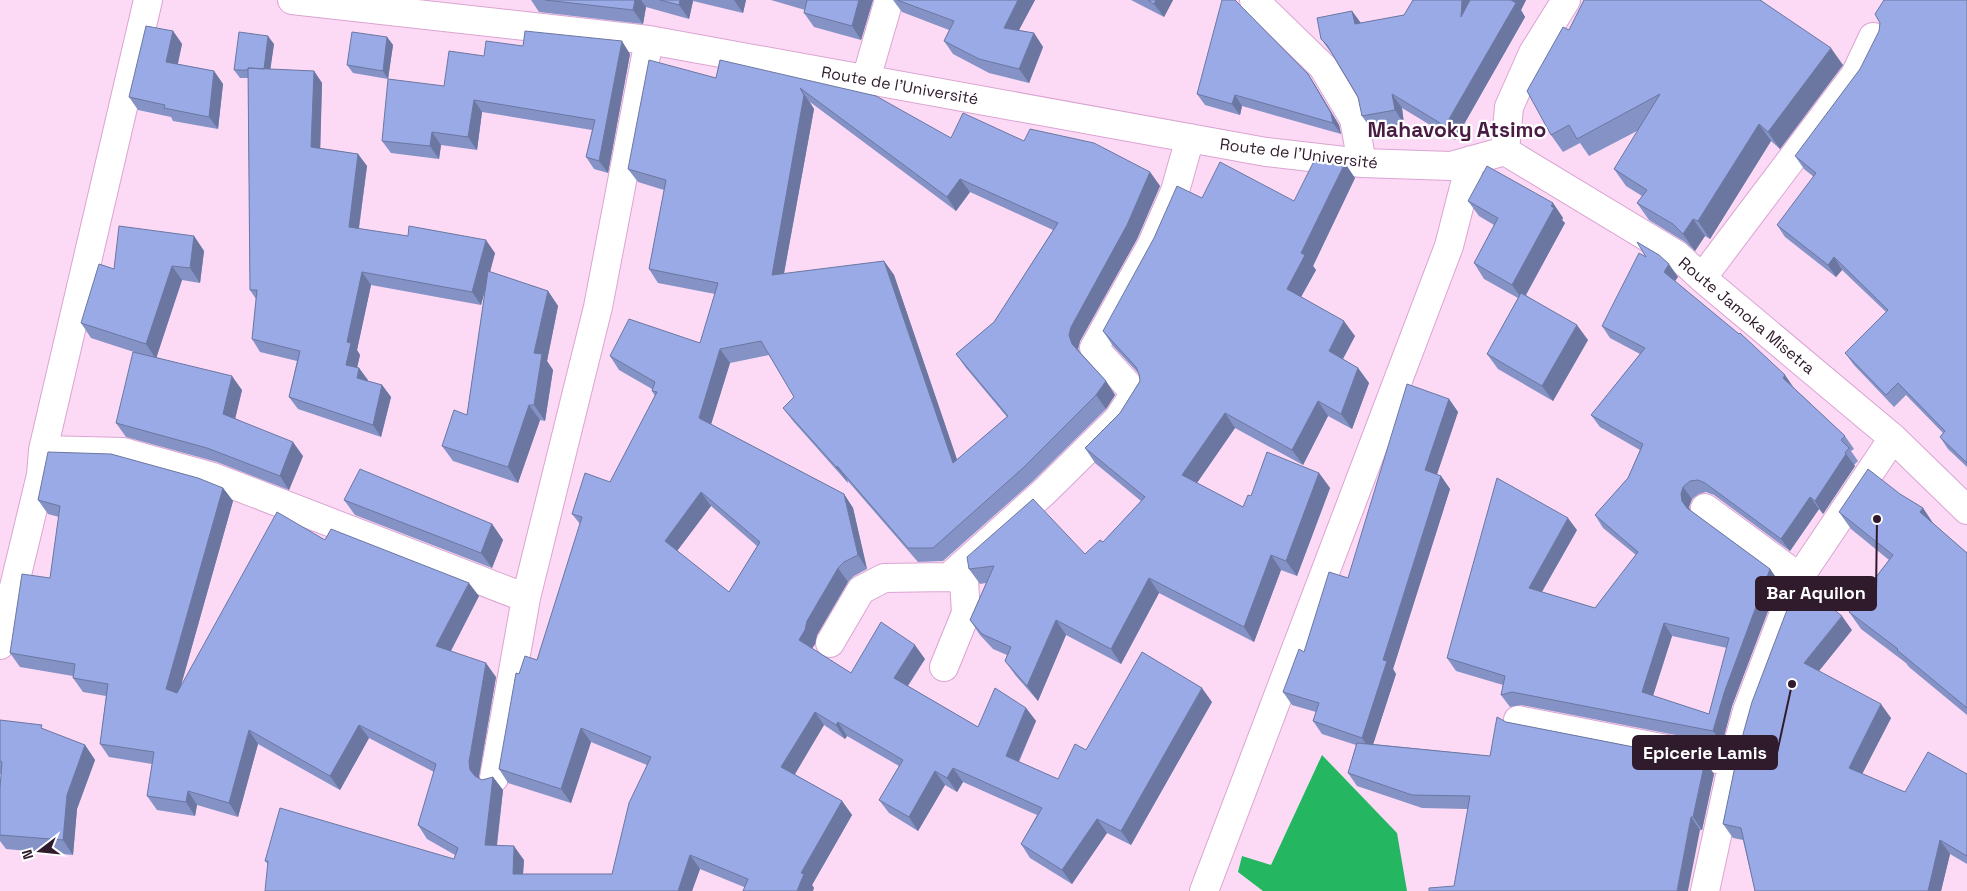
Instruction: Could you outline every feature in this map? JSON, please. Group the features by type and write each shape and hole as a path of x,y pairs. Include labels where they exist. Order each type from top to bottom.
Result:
{"street":[{"path":"0,645 148,0"},
{"name":"Route de l'Université","path":"292,0 649,40 1266,152 1362,163 1451,166 1505,151"},
{"path":"866,79 888,0"},
{"path":"1254,0 1323,67 1354,119 1362,163"},
{"path":"1505,151 1509,107 1533,54 1566,0"},
{"path":"1702,278 1855,75 1873,38"},
{"path":"494,778 526,598 598,307 649,40"},
{"path":"948,578 1071,466 1118,419 1134,393 1094,348 1155,237 1176,191 1190,138"},
{"name":"Route Jamoka Misetra","path":"1505,151 1678,255 1702,278 1893,438 1966,507"},
{"path":"1204,891 1449,246 1471,160"},
{"path":"1705,891 1747,712 1795,584 1893,438"},
{"path":"44,450 123,452 213,477 526,598"},
{"path":"1705,508 1799,577"},
{"path":"830,643 861,590 884,578 948,578 964,580 966,614 944,667"},
{"path":"1518,720 1734,762"}],"shaded area":[{"path":"1322,755 1397,833 1407,891 1263,891 1238,872 1242,856 1271,865"}],"building":[{"path":"545,0 635,0 633,10"},
{"path":"660,0 680,0 679,5"},
{"path":"807,0 859,0 852,26 804,13"},
{"path":"897,0 1018,0 1004,28 1034,33 1019,69 979,59 944,41 954,21"},
{"path":"1148,0 1156,0 1154,4"},
{"path":"1222,0 1235,0 1308,74 1331,113 1333,123 1235,95 1232,104 1197,94"},
{"path":"1413,0 1462,0 1461,17 1470,0 1511,0 1516,3 1445,126 1392,94 1395,110 1362,116 1358,97 1327,45 1321,39 1317,18 1352,11 1355,24 1404,15"},
{"path":"1584,0 1760,0 1831,48 1768,132 1759,124 1698,221 1693,219 1683,234 1673,224 1637,203 1647,190 1614,169 1660,94 1577,139 1569,125 1551,135 1527,91 1563,27 1569,30"},
{"path":"1884,0 1967,0 1967,463 1940,437 1945,431 1898,383 1886,395 1845,353 1888,310 1834,257 1828,265 1777,225 1816,173 1795,156 1860,69 1879,31 1880,23 1875,14"},
{"path":"146,26 173,31 166,62 214,71 209,117 164,108 165,105 129,97"},
{"path":"525,31 622,41 599,161 586,157 595,120 474,100 468,137 432,132 430,146 382,141 388,79 444,86 449,51 484,56 486,41 523,46"},
{"path":"239,32 268,36 264,69 248,68 248,70 234,70"},
{"path":"352,32 387,37 383,71 347,65"},
{"path":"649,60 716,78 720,60 876,96 951,138 963,113 1024,141 1030,129 1094,143 1150,172 1127,225 1071,327 1069,335 1072,344 1106,381 1096,395 1023,468 933,548 908,548 837,466 838,469 783,408 794,397 761,341 720,349 699,418 844,494 858,555 844,562 838,568 807,621 805,630 799,640 851,673 881,622 915,645 894,678 978,727 995,688 1026,708 1006,756 1058,779 1075,744 1086,750 1142,652 1202,688 1121,831 1097,819 1062,870 1021,844 1042,808 953,768 947,778 935,771 909,817 879,800 903,760 838,722 836,725 815,712 781,767 842,801 801,873 804,874 797,891 743,891 748,879 690,855 678,891 265,891 268,861 265,861 280,808 454,859 458,848 418,825 436,764 359,725 330,776 249,730 229,803 188,791 186,802 147,796 154,752 100,744 108,684 73,678 75,664 10,653 22,574 50,578 60,506 38,500 48,452 111,454 198,478 223,488 166,689 177,693 277,512 325,540 331,529 469,583 436,646 486,663 469,762 470,770 475,776 482,780 493,777 485,845 514,846 513,874 612,874 629,803 651,757 581,728 561,789 499,769 516,673 519,674 525,656 537,660 582,517 572,514 585,473 610,482 657,392 652,391 655,382 610,356 629,319 700,343 718,283 649,269 666,180 628,169","holes":["800,88 947,197 960,179 1058,223 994,322 956,354 1008,416 953,463 884,261 772,275 804,95","701,492 760,542 729,592 665,541"]},
{"path":"248,68 314,71 311,147 358,154 349,227 408,236 409,226 486,240 472,292 362,272 347,342 351,343 346,365 359,368 357,378 382,385 373,425 289,397 300,351 252,339 257,290 250,290"},
{"path":"1315,159 1345,163 1301,253 1305,255 1287,289 1344,321 1329,351 1358,368 1341,414 1318,401 1292,450 1225,413 1182,475 1243,507 1248,495 1251,496 1267,452 1319,473 1286,561 1271,555 1244,627 1149,578 1111,649 1056,620 1027,686 1005,661 1011,647 982,634 970,620 994,566 969,569 967,557 1033,499 1085,554 1100,540 1103,542 1145,497 1085,448 1120,413 1140,381 1136,367 1103,331 1154,238 1177,186 1202,198 1220,162 1294,201"},
{"path":"1487,166 1553,203 1551,206 1554,208 1512,285 1474,263 1498,218 1468,201"},
{"path":"119,226 194,236 190,268 172,266 146,344 81,323 99,264 114,269"},
{"path":"1637,242 1659,255 1669,264 1664,272 1740,333 1785,375 1783,378 1845,436 1841,440 1849,448 1815,501 1810,497 1781,539 1705,483 1698,480 1690,481 1683,487 1682,501 1687,508 1770,569 1724,693 1713,731 1512,692 1501,695 1505,676 1447,658 1497,478 1568,518 1529,588 1595,608 1638,552 1595,515 1628,478 1643,444 1591,415 1645,348 1602,326 1639,253 1646,257","holes":["1664,623 1729,638 1709,714 1642,692"]},
{"path":"488,271 548,291 534,353 542,354 534,405 529,405 508,467 442,446 454,410 467,415"},
{"path":"1521,293 1577,325 1542,386 1487,354"},
{"path":"133,352 232,376 223,414 293,442 280,476 207,448 116,423"},
{"path":"1407,384 1449,399 1425,470 1441,476 1383,660 1387,661 1362,738 1313,721 1319,703 1283,692 1299,649 1304,652 1329,572 1348,578"},
{"path":"360,469 492,524 481,553 344,500"},
{"path":"1868,469 1900,494 1923,508 1920,512 1967,553 1967,708 1898,649 1849,612 1893,555 1839,512"},
{"path":"1798,581 1842,616 1804,663 1881,704 1849,768 1905,792 1928,752 1967,774 1967,856 1940,840 1928,891 1755,891 1741,828 1723,824 1738,752 1752,702"},
{"path":"1497,717 1506,722 1705,761 1693,817 1691,817 1677,891 1429,891 1429,888 1454,886 1470,796 1412,795 1348,773 1357,743 1490,756"},
{"path":"0,720 42,725 41,728 85,745 67,795 63,840 0,835 2,762 0,761"}],"place":[{"name":"Bar Aquilon","path":"1877,519"},
{"name":"Epicerie Lamis","path":"1792,684"}],"district":[{"name":"Mahavoky Atsimo","path":"1457,130"}]}
